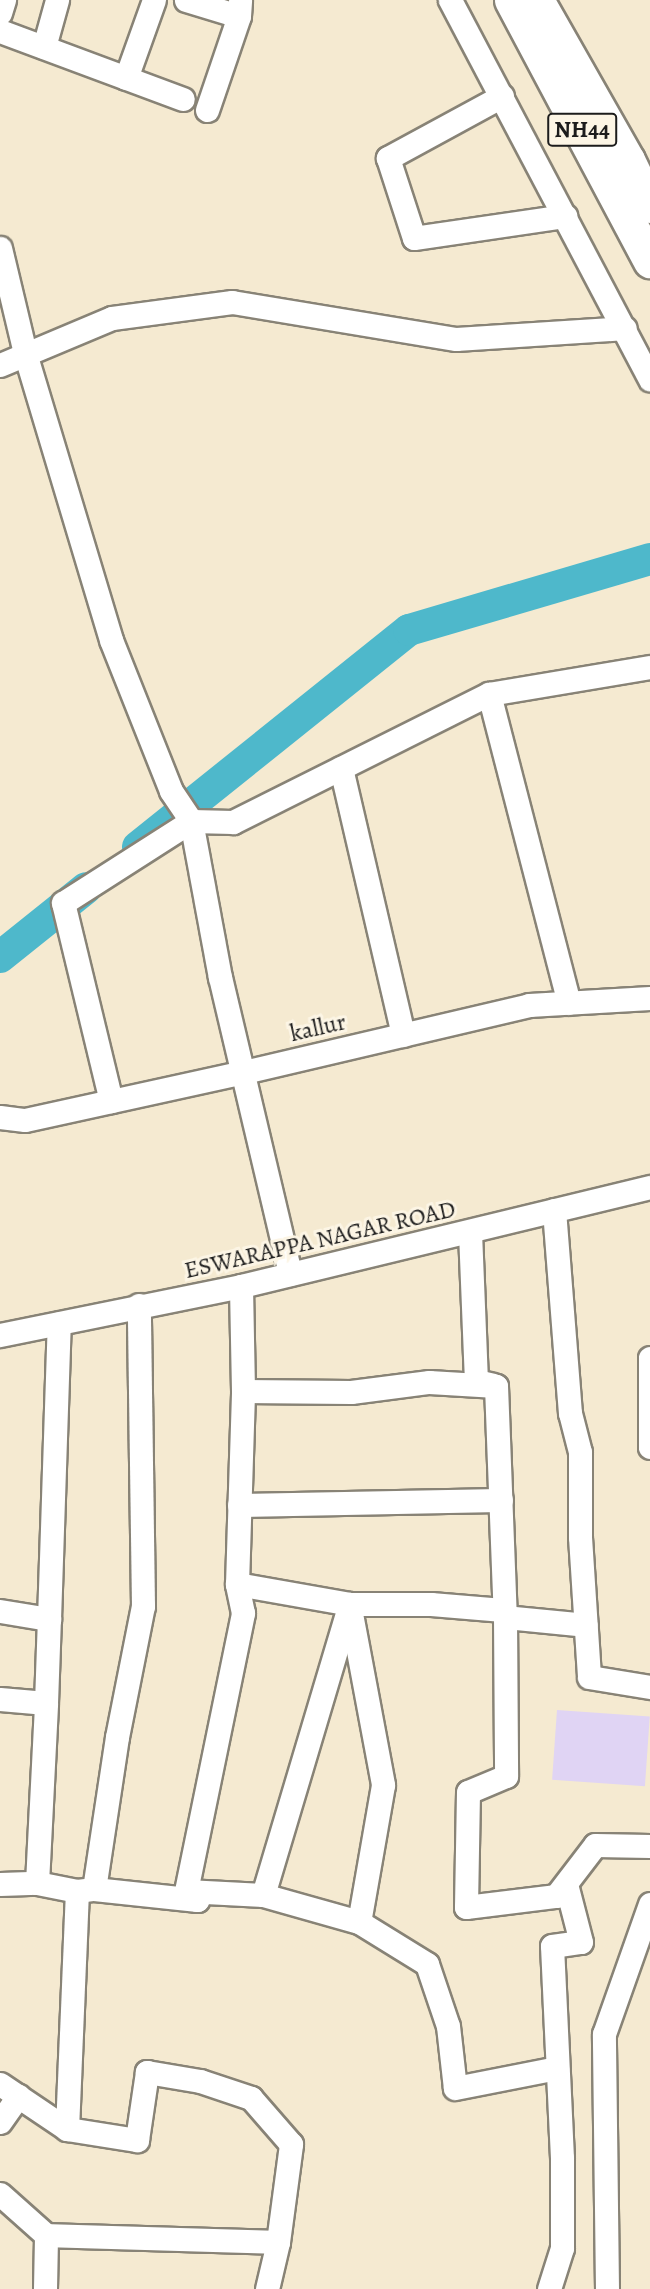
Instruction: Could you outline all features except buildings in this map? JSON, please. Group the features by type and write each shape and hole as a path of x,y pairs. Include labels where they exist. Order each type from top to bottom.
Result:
{"highway":[{"name":"NH44","path":"511,0 650,261"},
{"name":"NH44","path":"537,0 628,160 650,206"}],"street":[{"path":"0,13 4,0"},
{"path":"44,47 57,0"},
{"path":"126,78 153,0"},
{"path":"186,0 239,8 207,110"},
{"path":"450,0 650,379"},
{"path":"0,31 183,99"},
{"path":"502,96 388,158 414,237 565,216"},
{"path":"0,248 25,353 111,640 171,791 191,821 220,977 290,1275"},
{"path":"0,365 112,318 232,302 456,339 625,328"},
{"path":"111,1101 63,903 191,821 233,822 489,694 650,667"},
{"path":"489,694 569,1003"},
{"path":"341,768 403,1035"},
{"name":"kallur","path":"0,1117 25,1119 111,1101 529,1005 650,998"},
{"name":"ESWARAPPA NAGAR ROAD","path":"0,1335 290,1275 650,1187"},
{"path":"554,1210 570,1413 580,1452 580,1537 589,1677 650,1687"},
{"path":"470,1232 476,1381 496,1386"},
{"path":"186,1891 243,1613 237,1584 243,1391 241,1286"},
{"path":"66,2130 86,1890 143,1606 139,1306"},
{"path":"37,1883 59,1323"},
{"path":"650,1358 650,1447"},
{"path":"243,1391 351,1392 429,1382 496,1386"},
{"path":"496,1386 504,1614 506,1776 468,1792 466,1907 556,1896 595,1845 650,1846"},
{"path":"239,1505 501,1500"},
{"path":"237,1584 349,1604 431,1604 586,1625"},
{"path":"263,1895 349,1604"},
{"path":"349,1604 383,1785 359,1922"},
{"path":"0,1611 49,1619"},
{"path":"0,1699 46,1703"},
{"path":"0,1884 37,1883 197,1900 186,1891"},
{"path":"549,2289 562,2248 562,2158 552,1947 581,1942 566,1884"},
{"path":"186,1891 263,1895 359,1922 428,1964 448,2026 455,2088 557,2068"},
{"path":"607,2289 604,2034 650,1904"},
{"path":"0,2122 9,2090 66,2130 137,2140 147,2071 200,2081 251,2098 290,2144 278,2242 267,2289"},
{"path":"0,2194 46,2235 278,2242"},
{"path":"46,2235 46,2289"}],"shaded area":[{"path":"557,1710 650,1716 645,1786 552,1780"}],"waterway":[{"path":"138,847 409,630 650,559"},
{"path":"0,957 86,888"}]}
